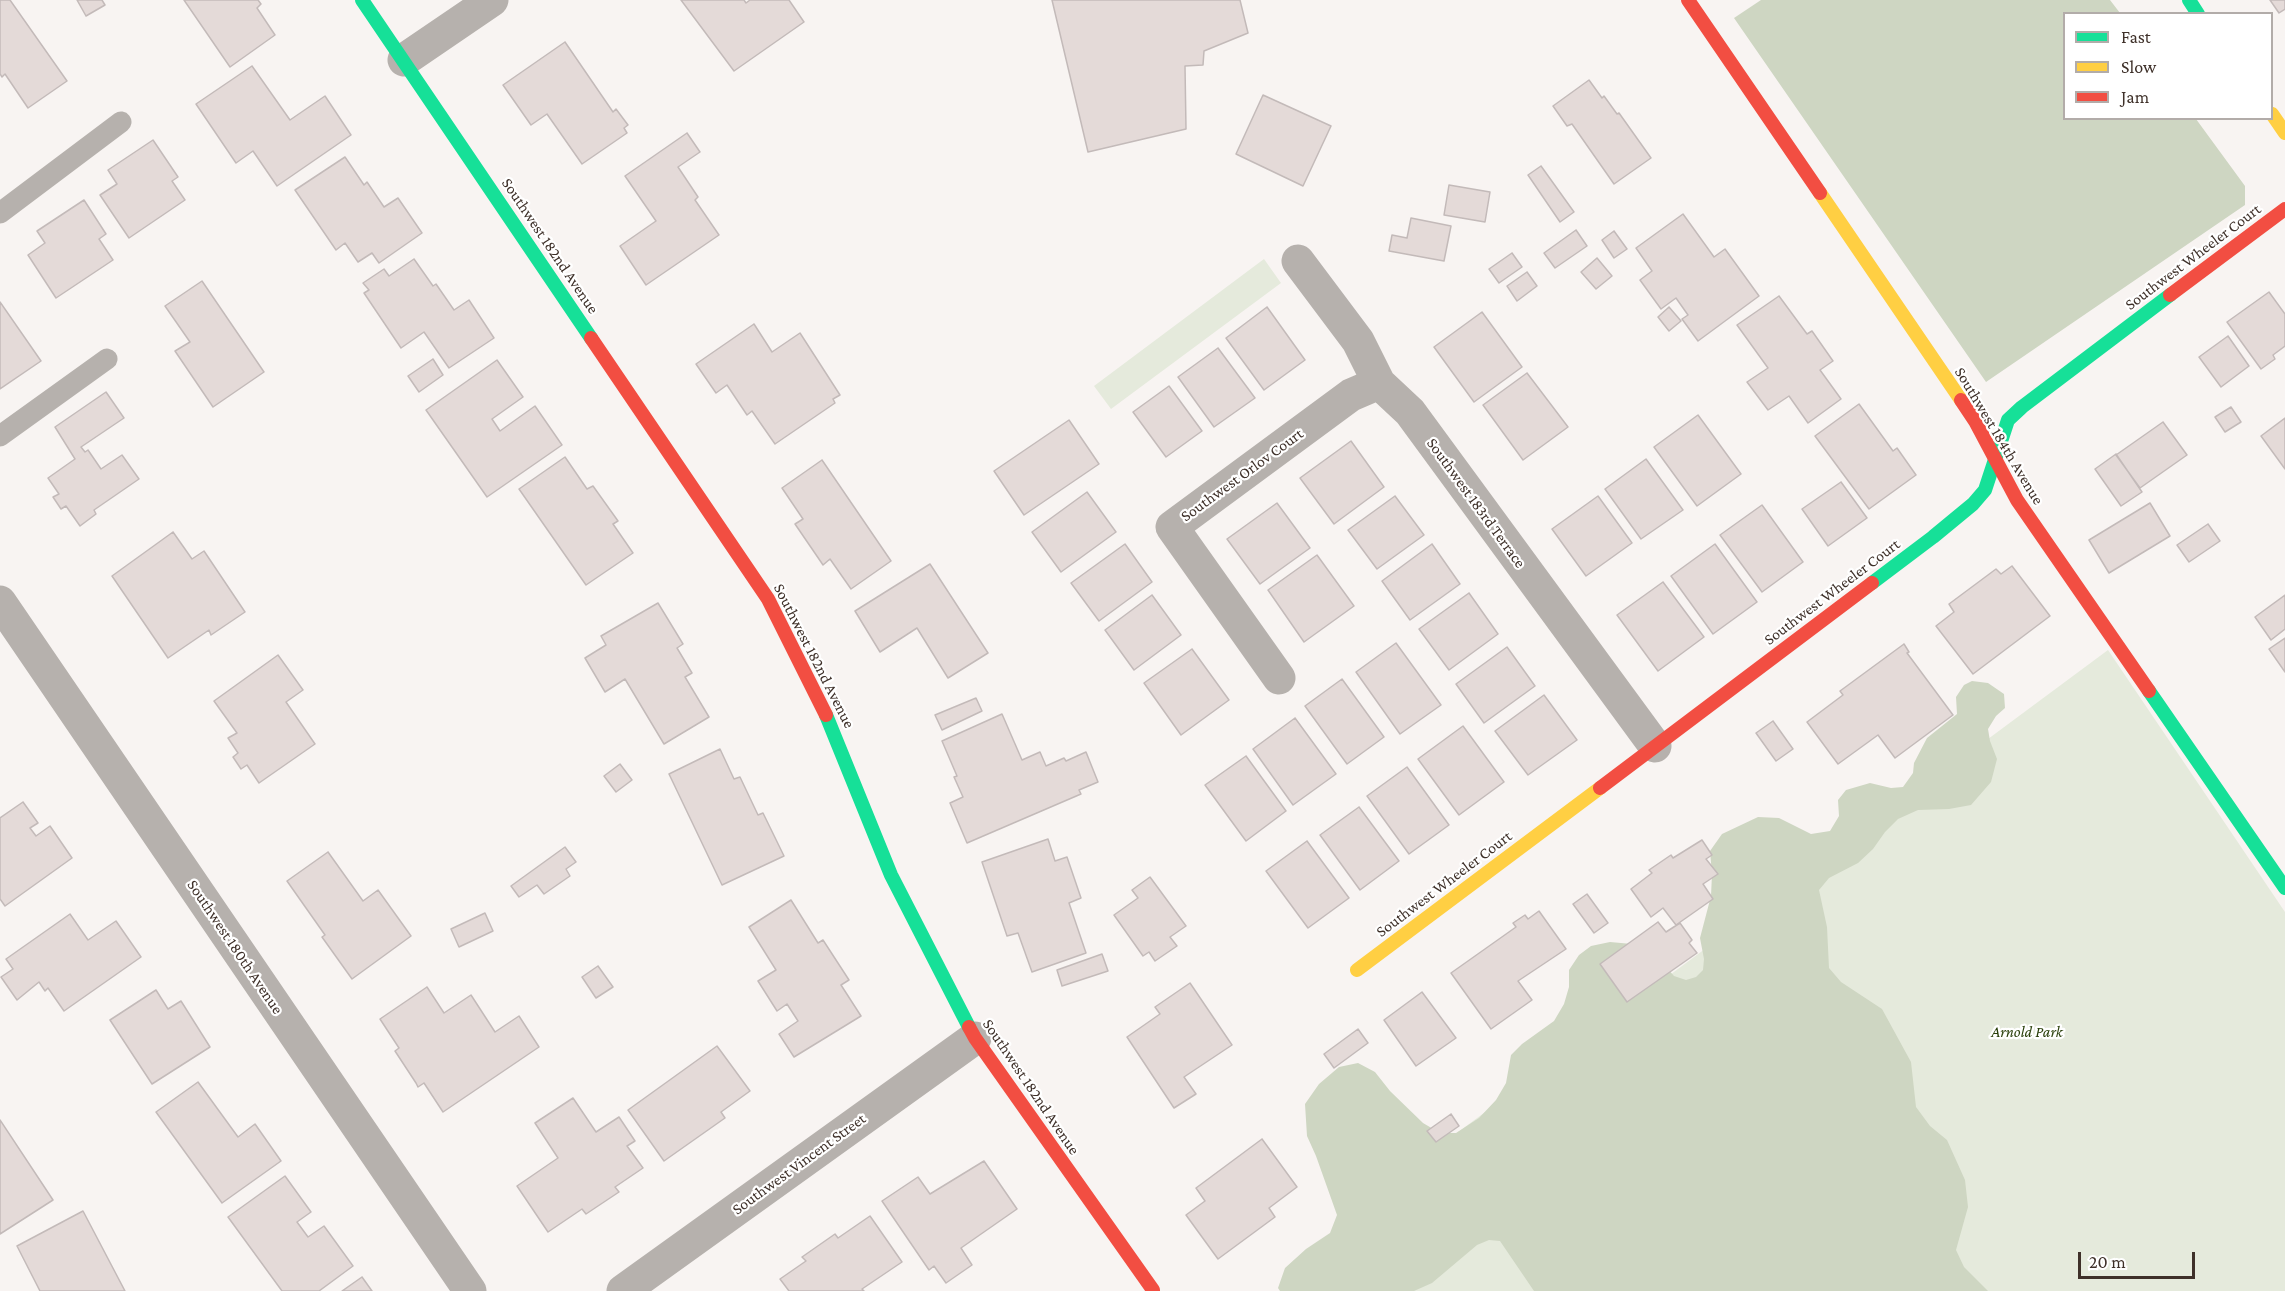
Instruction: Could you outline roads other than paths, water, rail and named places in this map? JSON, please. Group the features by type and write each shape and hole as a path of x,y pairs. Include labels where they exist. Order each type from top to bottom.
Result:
{"street":[{"name":"Southwest 182nd Avenue","path":"362,0 768,599 834,730 891,875 975,1038 1153,1290"},
{"path":"404,60 492,0"},
{"name":"Southwest 184th Avenue","path":"1688,0 1975,421 2023,509 2285,888"},
{"path":"2273,117 2285,133"},
{"name":"Southwest Wheeler Court","path":"1357,970 1933,537 1973,504 1985,490 2008,420 2022,407 2285,209"},
{"name":"Southwest 183rd Terrace","path":"1298,261 1359,341 1379,383 1410,412 1655,746"},
{"name":"Southwest Orlov Court","path":"1279,678 1172,527 1351,395 1379,383"},
{"name":"Southwest 180th Avenue","path":"0,602 470,1291"},
{"name":"Southwest Vincent Street","path":"623,1291 975,1038"}],"lane":[{"path":"0,213 121,122"},
{"path":"0,436 107,359"}],"park label":[{"name":"Arnold Park","path":"2027,1032"}]}
